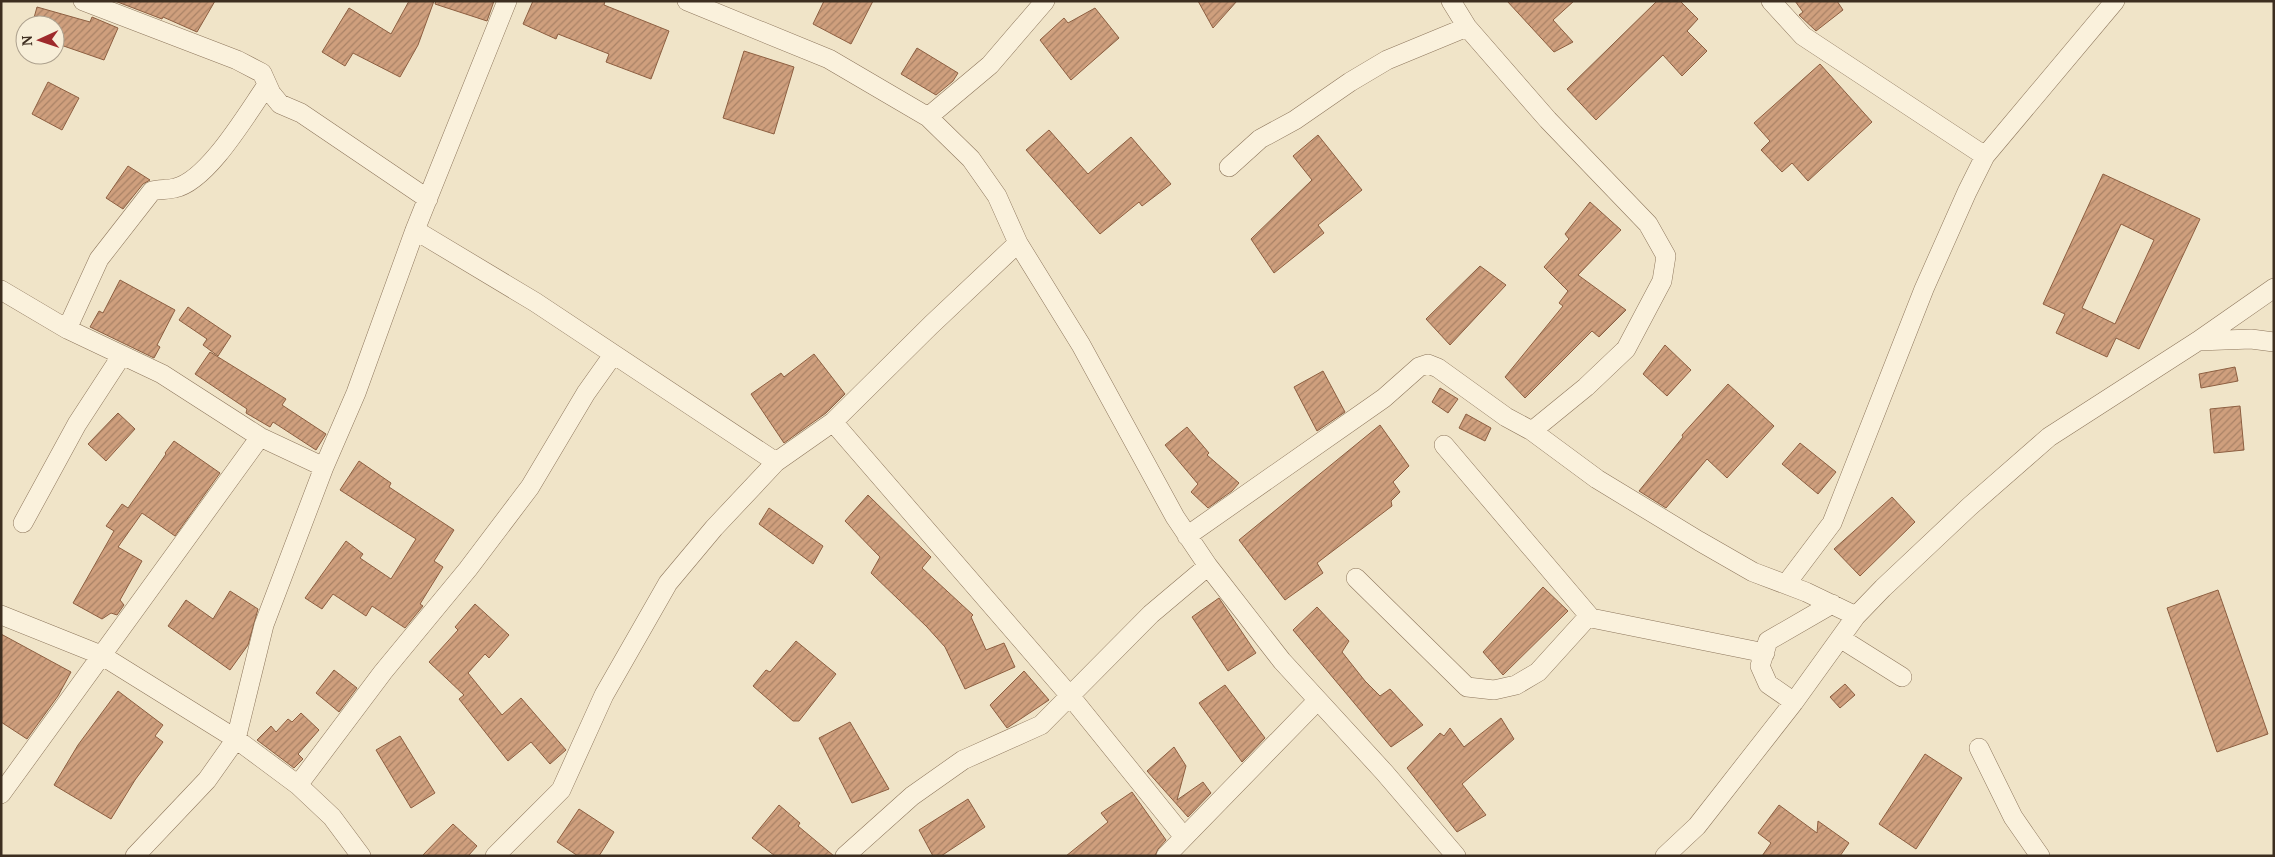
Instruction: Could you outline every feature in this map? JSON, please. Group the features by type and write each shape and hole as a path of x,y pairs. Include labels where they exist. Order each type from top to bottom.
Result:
{"street":[{"path":"83,1 238,60 262,73 267,85 280,104 301,113 428,199"},
{"path":"135,856 208,780 236,739 264,625 324,467 356,393 428,199 507,1"},
{"path":"687,1 829,59 928,117 976,167 997,196 1018,243 1081,345 1130,438 1187,536 1282,661 1384,772 1456,856"},
{"path":"928,117 990,65 1045,1"},
{"path":"1451,1 1467,27 1548,120 1643,218 1666,256 1662,281 1626,349 1586,386 1532,431"},
{"path":"1771,1 1803,36 1986,156"},
{"path":"1786,584 1832,523 1924,288 1966,192 1986,156 2116,1"},
{"path":"1229,167 1260,139 1295,120 1387,60 1467,27"},
{"path":"67,329 99,259 152,191 176,188 197,176 214,160 267,85"},
{"path":"416,230 535,302 776,462"},
{"path":"495,856 561,790 604,695 668,583 714,528 776,462 833,422 931,324 1018,243"},
{"path":"1665,856 1697,826 1794,702 1856,616 1955,520 2050,437 2198,341 2274,288"},
{"path":"1,290 67,329 162,374 260,437 324,467"},
{"path":"2198,341 2251,339 2274,342"},
{"path":"23,523 77,424 122,355"},
{"path":"298,785 383,672 468,569 530,487 586,393 613,355"},
{"path":"1187,536 1384,398 1419,367 1428,364 1438,368 1506,417 1532,431 1605,484 1753,572 1786,584 1856,616"},
{"path":"833,422 1071,697 1184,837"},
{"path":"1,794 260,437"},
{"path":"1444,446 1591,618"},
{"path":"845,856 912,796 963,760 1041,725 1071,697 1151,614 1208,566"},
{"path":"1356,578 1468,687 1494,690 1516,686 1538,672 1586,619 1591,618 1765,653"},
{"path":"1794,702 1768,684 1760,666 1768,641 1832,604"},
{"path":"1,615 101,655 236,739 298,785 332,817 361,856"},
{"path":"1840,638 1902,678"},
{"path":"1166,856 1317,701"},
{"path":"1979,748 2013,817 2040,856"}],"building":[{"path":"115,1 215,1 197,32 163,17 162,19"},
{"path":"409,1 434,1 418,45 400,77 353,53 345,66 322,52 349,8 391,34"},
{"path":"436,1 494,1 487,21 435,4"},
{"path":"533,1 605,1 604,5 669,31 651,79 606,62 609,54 558,34 556,39 523,24"},
{"path":"824,1 873,1 851,44 813,24"},
{"path":"1198,1 1237,1 1213,28"},
{"path":"1507,1 1574,1 1553,20 1573,42 1554,52"},
{"path":"1657,1 1680,1 1698,19 1687,31 1707,51 1682,76 1663,55 1596,120 1567,89"},
{"path":"1795,1 1837,1 1843,10 1816,31 1799,15 1803,12"},
{"path":"37,7 90,22 92,17 118,28 104,60 65,46 65,15 35,15"},
{"path":"1095,8 1119,38 1071,80 1040,40 1064,18 1068,23"},
{"path":"917,48 958,73 953,81 936,95 901,74"},
{"path":"744,51 794,67 774,134 723,118"},
{"path":"1820,64 1872,122 1808,181 1792,163 1782,172 1761,150 1770,141 1754,123"},
{"path":"48,82 79,98 62,130 32,114"},
{"path":"1049,130 1088,174 1131,137 1171,184 1142,206 1139,202 1100,234 1026,150"},
{"path":"1318,135 1362,190 1318,225 1324,233 1274,273 1251,239 1312,180 1293,156"},
{"path":"128,166 150,180 143,184 123,209 106,198"},
{"path":"2103,174 2200,219 2139,349 2116,338 2107,357 2056,333 2065,314 2043,304","holes":["2121,224 2154,240 2115,324 2082,308"]},
{"path":"1590,202 1621,230 1578,275 1626,310 1599,337 1592,331 1525,398 1505,377 1563,306 1559,303 1568,291 1544,267 1569,239 1565,234"},
{"path":"1480,266 1506,285 1450,345 1426,319"},
{"path":"120,280 175,310 157,345 160,347 154,358 90,327 99,311 103,313"},
{"path":"188,307 231,336 218,356 203,345 207,339 179,320"},
{"path":"1665,345 1691,370 1667,396 1643,374"},
{"path":"210,352 286,399 282,405 326,434 316,450 273,422 270,427 246,413 247,409 195,374"},
{"path":"814,354 845,394 826,413 784,443 751,394 781,373 784,377"},
{"path":"2235,367 2238,381 2201,388 2199,374"},
{"path":"1323,371 1345,412 1317,431 1294,387"},
{"path":"1728,384 1774,426 1727,478 1707,459 1666,508 1639,491 1683,437 1682,435"},
{"path":"1440,388 1458,399 1448,413 1432,402"},
{"path":"2240,406 2244,450 2214,453 2210,409"},
{"path":"118,413 135,429 106,461 88,444"},
{"path":"1466,414 1491,428 1485,441 1459,428"},
{"path":"1380,425 1409,466 1393,482 1400,492 1391,501 1392,506 1317,563 1323,573 1285,600 1239,540"},
{"path":"1187,427 1209,453 1207,455 1239,483 1232,491 1208,508 1191,492 1198,484 1165,445"},
{"path":"174,441 220,473 175,536 142,513 118,547 142,561 120,600 124,605 117,615 111,613 102,619 73,603 114,531 106,526 122,504 128,508"},
{"path":"1800,443 1836,472 1818,494 1782,464"},
{"path":"359,461 391,483 389,487 454,530 434,561 443,567 420,604 423,606 405,628 372,606 366,616 333,594 322,609 305,598 346,541 363,554 360,558 391,579 416,539 340,490"},
{"path":"868,495 931,557 922,568 973,615 971,617 986,650 1004,643 1015,667 965,689 945,647 871,573 880,557 845,521"},
{"path":"1892,497 1915,522 1860,576 1834,549"},
{"path":"769,508 823,546 813,564 759,524"},
{"path":"1543,587 1568,611 1503,675 1483,652"},
{"path":"2218,590 2268,734 2217,752 2167,608"},
{"path":"230,591 258,609 248,645 230,670 168,626 186,600 213,619"},
{"path":"1219,598 1256,653 1228,671 1192,617"},
{"path":"475,604 509,635 489,658 485,654 468,673 502,715 521,698 566,750 550,764 531,742 508,761 459,699 464,695 429,662 458,630 455,627"},
{"path":"1317,607 1349,641 1342,652 1365,681 1380,696 1390,689 1423,725 1391,747 1293,630"},
{"path":"1,634 71,672 58,696 27,739 1,722"},
{"path":"796,641 836,674 799,721 793,721 753,686 766,670 770,672"},
{"path":"334,670 357,688 339,712 316,693"},
{"path":"1024,671 1049,700 1007,728 990,705"},
{"path":"1845,684 1855,695 1840,708 1830,697"},
{"path":"1225,685 1265,738 1242,762 1199,703"},
{"path":"118,691 163,725 155,736 163,742 135,780 111,819 54,785 78,745"},
{"path":"301,713 319,730 298,754 303,759 294,768 257,740 271,726 276,732 288,719 292,722"},
{"path":"1501,718 1514,739 1462,784 1486,815 1457,832 1407,768 1440,733 1444,736 1450,728 1464,747"},
{"path":"850,722 889,789 852,803 819,738"},
{"path":"400,736 435,793 411,808 376,750"},
{"path":"1174,747 1186,766 1177,800 1203,782 1211,793 1188,817 1147,771"},
{"path":"1925,754 1962,778 1916,849 1879,824"},
{"path":"1132,792 1166,840 1155,856 1066,856 1108,822 1101,813"},
{"path":"968,799 985,827 941,856 933,856 919,830"},
{"path":"779,805 800,823 798,826 834,856 775,856 752,838"},
{"path":"1779,805 1817,833 1818,821 1849,843 1840,856 1762,856 1771,843 1758,833"},
{"path":"579,809 614,832 599,856 578,856 557,842"},
{"path":"453,824 477,846 468,856 422,856"}]}
